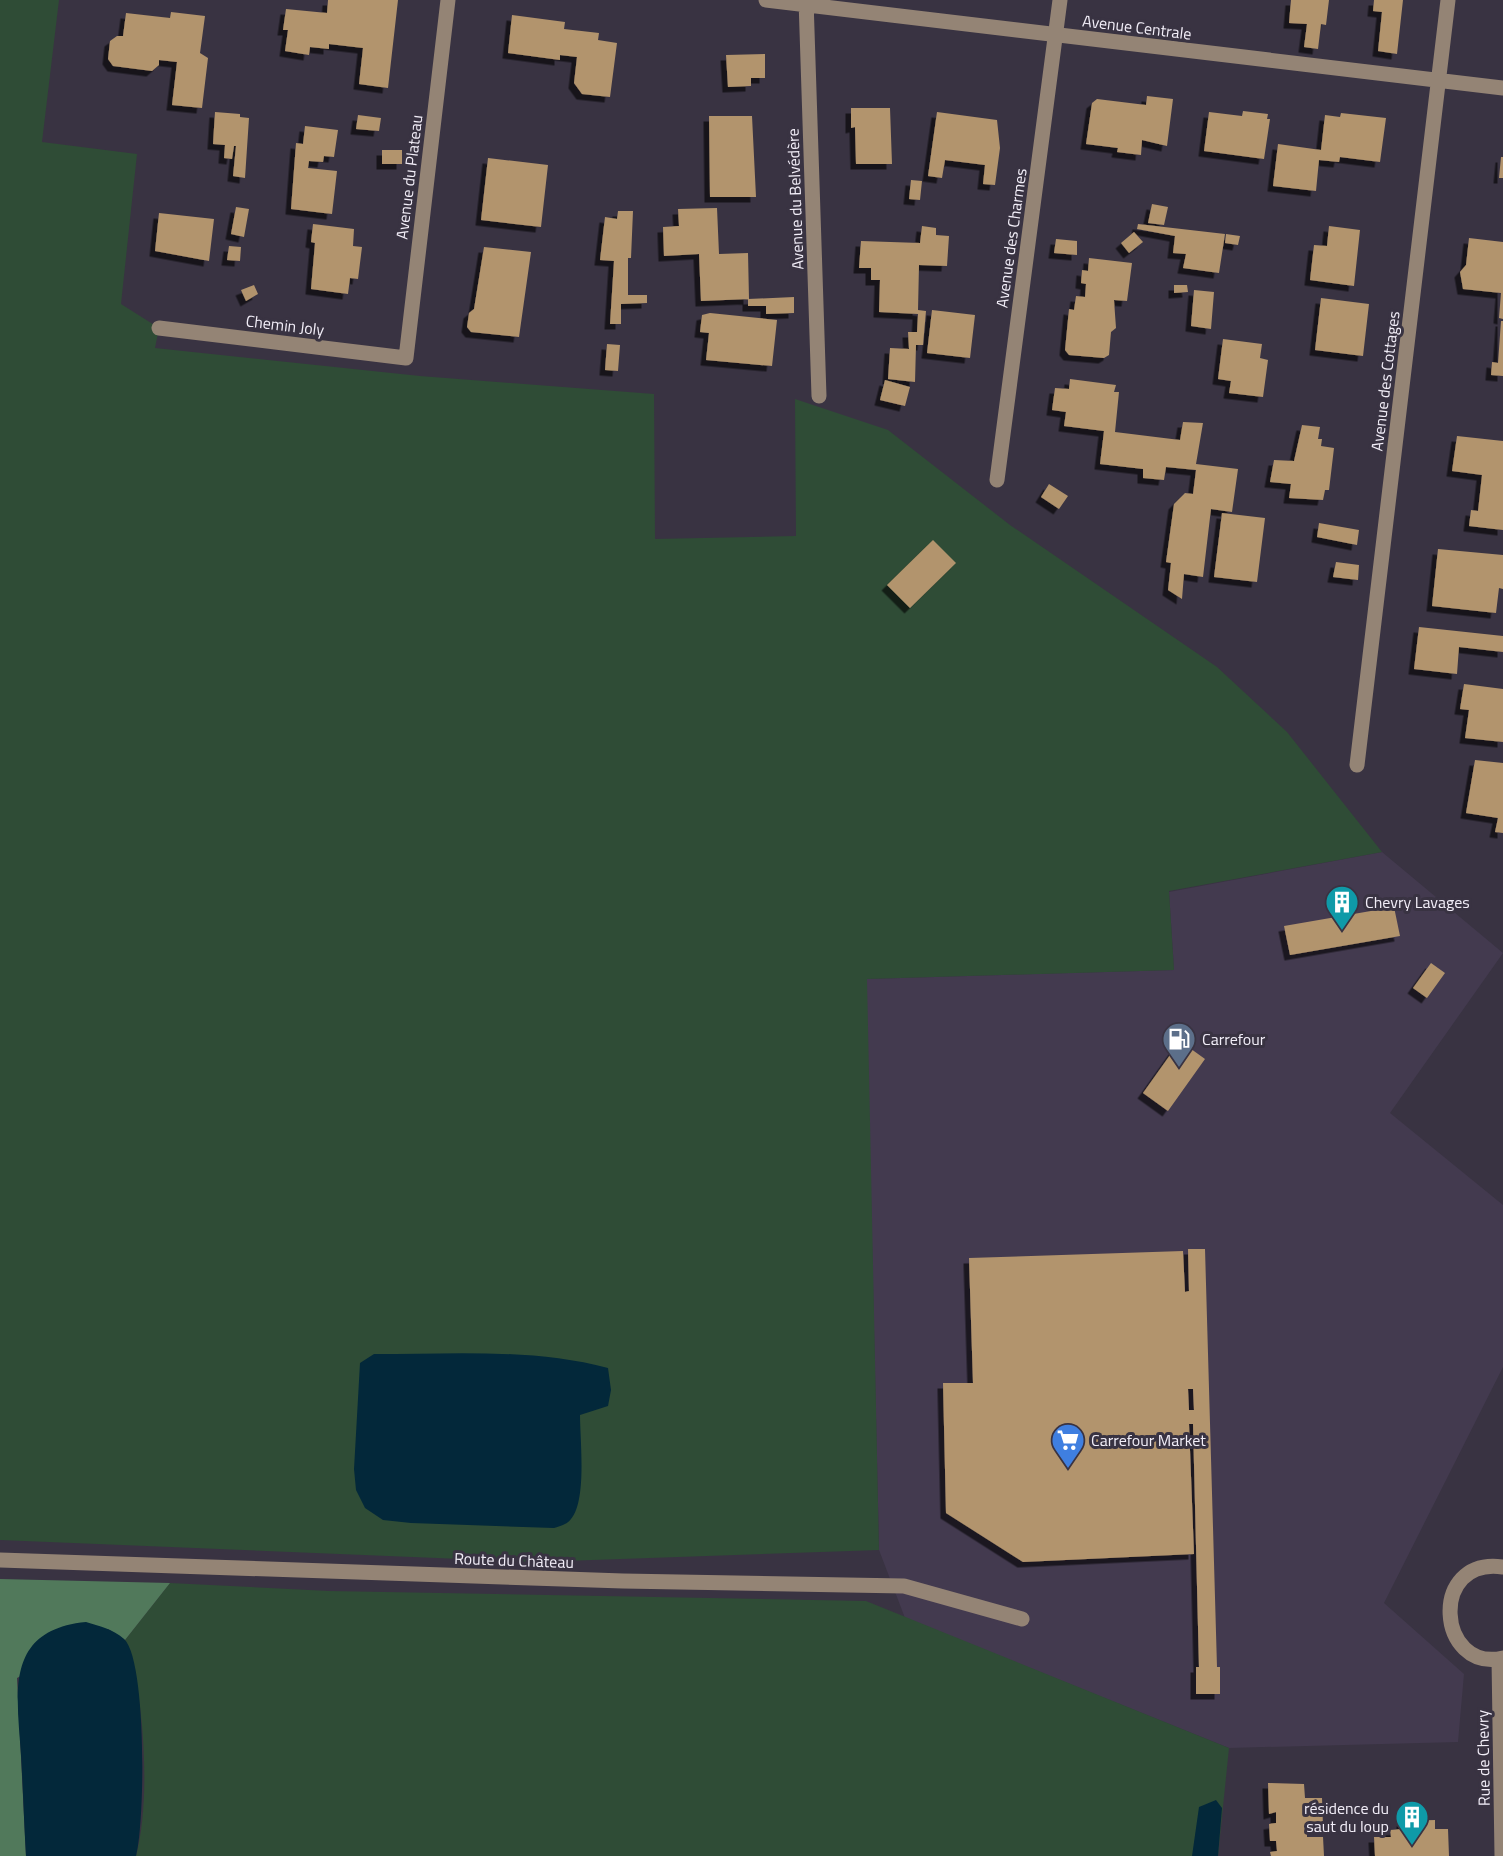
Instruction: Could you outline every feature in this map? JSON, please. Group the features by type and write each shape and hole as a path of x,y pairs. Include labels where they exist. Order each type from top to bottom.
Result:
{"street":[{"name":"Avenue du Plateau","path":"406,358 448,0"},
{"name":"Avenue Centrale","path":"766,0 806,2 1056,35 1503,88"},
{"name":"Avenue des Charmes","path":"997,480 1060,0"},
{"name":"Avenue des Cottages","path":"1357,765 1448,0"},
{"name":"Avenue du Belvédère","path":"806,2 819,396"},
{"name":"Chemin Joly","path":"159,328 406,358"},
{"name":"Route du Château","path":"0,1560 599,1580 904,1586 1022,1619"},
{"path":"1501,1658 1478,1655 1460,1643 1448,1618 1449,1604 1454,1591 1473,1571 1487,1567 1503,1567"},
{"name":"Rue de Chevry","path":"1501,1658 1502,1856"}],"shaded area":[{"path":"1382,852 1503,953 1390,1113 1503,1205 1503,1367 1384,1603 1464,1674 1458,1742 1229,1748 905,1618 879,1550 866,979 1174,970 1169,892"}],"green space":[{"path":"0,0 59,0 42,142 137,154 121,304 159,328 155,348 420,376 654,394 655,539 796,536 795,399 888,430 1010,525 1217,667 1287,732 1382,852 1169,891 1174,970 867,979 879,1550 535,1562 0,1540"},
{"path":"0,1579 170,1583 125,1640 108,1629 17,1678 26,1856 0,1856"},
{"path":"170,1583 329,1591 866,1601 1229,1748 1218,1856 136,1856 143,1806 144,1747 137,1688 125,1640"}],"water":[{"path":"374,1354 521,1355 551,1357 608,1368 611,1390 608,1406 580,1415 581,1484 576,1510 570,1521 554,1528 411,1523 383,1520 365,1508 356,1490 354,1469 360,1363"},
{"path":"86,1622 111,1630 124,1639 131,1653 137,1677 142,1778 136,1856 26,1856 18,1710 21,1669 28,1652 41,1638 60,1628"},
{"path":"1216,1800 1222,1808 1218,1856 1192,1856 1199,1807"}],"building":[{"path":"328,0 398,0 388,88 359,84 363,48 329,44 329,49 310,47 309,55 285,51 288,30 283,30 286,9 327,13"},
{"path":"1291,0 1329,0 1326,25 1321,24 1318,49 1304,47 1307,24 1289,23"},
{"path":"1374,0 1403,0 1397,54 1378,51 1382,12 1373,11"},
{"path":"171,12 205,16 200,53 208,58 202,108 172,105 177,62 159,60 159,65 152,71 113,66 108,59 110,41 117,36 123,36 126,13 170,18"},
{"path":"512,15 565,22 564,29 599,33 598,40 617,43 610,97 582,94 574,83 577,57 560,55 560,60 508,53"},
{"path":"765,54 765,78 751,78 751,86 728,87 726,55"},
{"path":"1147,96 1173,99 1167,146 1142,140 1141,155 1117,152 1118,148 1086,144 1092,103 1097,99 1146,105"},
{"path":"851,108 890,108 892,164 856,164 855,127 851,128"},
{"path":"1243,111 1268,114 1267,119 1270,119 1264,159 1204,151 1209,112 1242,116"},
{"path":"215,112 240,114 240,117 249,118 245,178 233,176 236,146 234,146 232,159 224,158 225,145 213,144"},
{"path":"937,112 997,120 1000,148 995,185 983,184 985,165 945,160 942,178 928,176"},
{"path":"1341,113 1386,118 1380,162 1340,157 1339,162 1319,160 1316,191 1273,186 1278,144 1321,150 1325,115 1340,117"},
{"path":"358,115 381,118 379,131 356,129"},
{"path":"709,116 752,116 756,197 710,197"},
{"path":"305,126 338,130 334,157 324,156 323,162 309,161 308,168 337,171 332,214 291,209 296,143 303,144"},
{"path":"382,150 402,150 402,164 382,164"},
{"path":"1501,157 1503,157 1503,178 1499,178"},
{"path":"488,158 548,165 541,227 481,220"},
{"path":"911,180 922,181 920,200 909,199"},
{"path":"1152,204 1168,207 1164,225 1148,223"},
{"path":"236,207 249,209 244,237 231,234"},
{"path":"717,208 719,254 748,253 749,299 701,301 699,254 664,256 663,227 679,226 678,209"},
{"path":"618,211 633,211 631,258 628,258 628,295 647,295 647,303 621,304 621,324 610,324 614,261 600,260 605,217 617,219"},
{"path":"159,213 214,219 209,261 155,251"},
{"path":"313,224 354,229 353,246 362,247 358,279 350,278 348,294 311,289 315,243 311,242"},
{"path":"1138,224 1225,234 1219,273 1183,268 1186,254 1173,253 1175,236 1137,229"},
{"path":"922,226 936,228 936,235 949,236 947,266 919,265 918,310 926,311 923,345 916,345 915,382 888,379 890,348 909,349 908,332 917,332 918,314 879,312 880,280 871,280 871,268 859,268 861,241 920,243"},
{"path":"1329,226 1360,230 1354,286 1310,280 1314,245 1327,246"},
{"path":"1134,232 1143,242 1129,253 1121,243"},
{"path":"1226,234 1240,236 1238,245 1225,243"},
{"path":"1469,238 1503,242 1503,319 1499,318 1501,293 1463,289 1460,272 1466,265"},
{"path":"1056,239 1077,241 1077,255 1054,253"},
{"path":"229,246 241,247 240,261 227,260"},
{"path":"484,247 531,252 519,337 471,332 467,327 469,313 474,309"},
{"path":"1089,258 1132,263 1127,301 1114,300 1116,328 1111,332 1109,355 1104,358 1069,355 1065,350 1069,309 1074,310 1076,296 1085,297 1086,284 1081,283 1082,270 1088,271"},
{"path":"254,285 258,294 246,301 241,290"},
{"path":"1174,285 1187,285 1188,292 1174,293"},
{"path":"1194,290 1214,292 1211,329 1191,326"},
{"path":"794,297 794,313 766,314 766,306 748,306 748,299"},
{"path":"1321,298 1369,304 1363,356 1315,350"},
{"path":"932,310 975,315 970,358 927,353"},
{"path":"710,313 777,320 772,366 706,360 709,333 700,332 702,315"},
{"path":"1501,321 1503,321 1503,376 1491,375 1492,362 1498,363"},
{"path":"1223,339 1262,344 1260,358 1268,360 1263,397 1229,393 1231,381 1218,379"},
{"path":"607,344 620,345 618,371 605,370"},
{"path":"1070,379 1116,385 1114,392 1119,392 1115,432 1180,440 1183,422 1203,423 1196,464 1238,469 1232,512 1211,509 1203,577 1184,574 1182,599 1168,590 1171,563 1166,562 1174,504 1185,493 1193,494 1196,470 1166,467 1164,480 1143,478 1143,469 1100,464 1104,431 1064,426 1066,412 1052,410 1055,388 1069,389"},
{"path":"885,380 910,387 905,406 880,400"},
{"path":"1302,425 1320,427 1318,439 1322,439 1321,446 1334,448 1329,490 1325,490 1323,500 1289,498 1291,484 1270,482 1274,460 1294,461"},
{"path":"1457,436 1503,441 1503,530 1469,526 1471,510 1478,511 1482,475 1452,471"},
{"path":"1049,484 1068,496 1059,509 1041,497"},
{"path":"1222,513 1265,518 1257,582 1214,577"},
{"path":"1319,523 1359,530 1357,545 1317,537"},
{"path":"933,540 956,563 910,608 887,585"},
{"path":"1438,549 1503,555 1503,589 1499,588 1496,613 1432,606"},
{"path":"1336,562 1359,565 1358,580 1333,577"},
{"path":"1419,627 1503,636 1503,652 1459,647 1457,674 1414,669"},
{"path":"1464,684 1503,689 1503,742 1465,738 1469,710 1460,709"},
{"path":"1475,760 1503,763 1503,833 1495,832 1498,818 1466,813"},
{"name":"Chevry Lavages","path":"1394,907 1400,936 1290,955 1284,926"},
{"path":"1431,963 1445,973 1427,998 1413,988"},
{"path":"1180,1041 1205,1059 1168,1111 1143,1093"},
{"name":"Carrefour Market","path":"1188,1249 1205,1249 1217,1667 1220,1667 1220,1694 1196,1694 1196,1667 1199,1667 1193,1424 1189,1424 1194,1554 1023,1562 946,1513 943,1383 973,1383 969,1258 1183,1251 1185,1292 1189,1291","holes":["1188,1389 1193,1389 1194,1410 1189,1410"]},
{"path":"1268,1783 1304,1784 1305,1798 1322,1798 1323,1826 1307,1826 1307,1837 1323,1837 1324,1856 1271,1856 1270,1852 1277,1851 1276,1841 1270,1841 1269,1824 1276,1823 1276,1812 1269,1814"},
{"name":"résidence du saut du loup","path":"1435,1820 1435,1829 1448,1829 1449,1856 1375,1856 1374,1837 1391,1837 1390,1830 1402,1829 1402,1821"}],"place":[{"name":"Chevry Lavages","path":"1342,931"},
{"name":"Carrefour","path":"1179,1068"},
{"name":"Carrefour Market","path":"1068,1469"},
{"name":"résidence du saut du loup","path":"1412,1846"}]}
